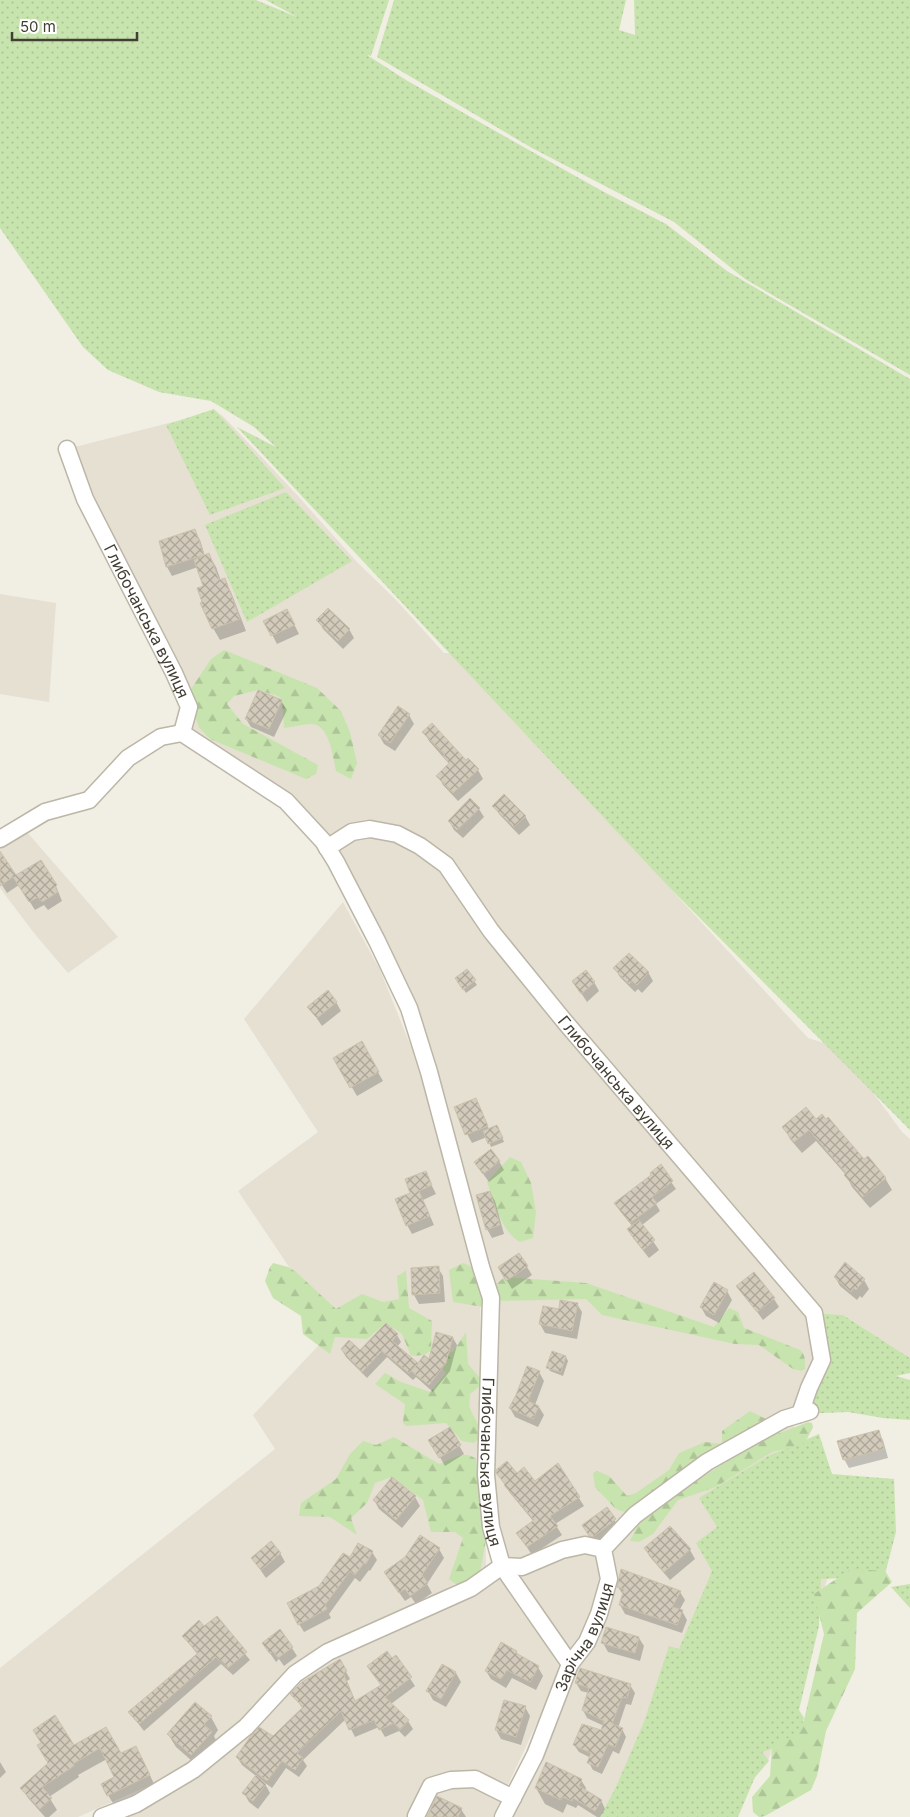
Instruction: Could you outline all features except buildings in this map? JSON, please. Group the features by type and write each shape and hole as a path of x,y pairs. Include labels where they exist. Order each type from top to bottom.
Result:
{"street":[{"name":"Глибочанська вулиця","path":"67,449 85,499 189,706 182,733 286,801 323,841 377,941 409,1008 429,1072 491,1298 486,1475 491,1527 502,1566"},
{"path":"0,840 45,812 89,800 128,758 161,737 182,733"},
{"name":"Глибочанська вулиця","path":"102,1817 136,1804 194,1770 246,1727 295,1674 328,1652 471,1588 502,1566 522,1568 562,1550 585,1545 603,1549 635,1515 707,1462 784,1419 806,1412 809,1388 822,1360 814,1313 565,1022 491,931 446,865 420,846 396,834 370,829 352,832 327,848"},
{"name":"Зарічна вулиця","path":"503,1817 535,1755 570,1664 587,1642 599,1614 609,1578 603,1549"},
{"path":"502,1566 570,1664"},
{"path":"416,1816 432,1786 451,1780 475,1779 512,1798"}],"shaded area":[{"path":"216,411 224,417 357,562 396,600 444,653 455,653 574,777 669,887 808,1038 840,1048 902,1132 910,1139 910,1358 843,1315 814,1313 446,865 370,829 327,848 286,801 182,733 189,706 67,449"},
{"path":"0,594 56,603 49,702 0,694"},
{"path":"27,832 118,937 68,973 34,933 0,888 0,847"},
{"path":"388,836 434,862 812,1317 818,1359 797,1412 701,1471 603,1544 594,1624 568,1662 505,1551 490,1465 490,1315 414,1031 330,854 349,837"},
{"path":"343,902 380,970 416,1059 480,1296 486,1566 415,1607 318,1655 189,1768 78,1817 0,1817 0,1668 275,1449 253,1415 332,1331 238,1191 318,1132 244,1019"},
{"path":"791,1423 828,1468 830,1571 768,1761 724,1817 501,1817 598,1620 610,1545 660,1505 727,1457"},
{"path":"498,1568 559,1666 549,1697 493,1817 99,1817 190,1776 320,1661"}],"green space":[{"path":"0,0 256,0 297,17 266,0 389,0 371,56 367,55 406,80 497,132 604,192 666,224 727,271 910,379 910,1130 669,887 237,427 276,447 254,427 211,401 159,392 108,370 83,347 0,228"},
{"path":"394,0 626,0 619,30 635,35 634,0 910,0 910,375 745,279 674,222 532,148 377,57"},
{"path":"214,409 285,488 210,515 166,425"},
{"path":"286,492 352,561 247,622 205,525"},
{"path":"224,650 317,688 341,711 350,732 357,763 351,779 336,771 330,743 323,730 312,724 284,728 282,700 278,696 258,690 234,696 227,704 243,724 318,765 316,774 306,779 210,739 199,727 187,695 211,659"},
{"path":"510,1157 521,1162 531,1183 536,1212 533,1238 520,1242 513,1237 503,1224 487,1182"},
{"path":"273,1263 288,1267 296,1272 336,1309 362,1294 383,1302 399,1299 397,1276 406,1271 409,1308 432,1321 431,1351 424,1355 411,1356 402,1334 386,1323 367,1339 335,1337 330,1354 303,1334 301,1316 273,1298 265,1281"},
{"path":"463,1263 476,1272 491,1298 483,1307 453,1302 449,1270"},
{"path":"504,1277 586,1283 714,1327 729,1308 738,1312 744,1328 800,1350 804,1356 805,1369 801,1371 793,1369 759,1345 735,1344 602,1315 586,1299 502,1301 492,1289"},
{"path":"814,1313 843,1315 910,1358 910,1373 896,1376 910,1380 910,1420 848,1412 800,1414 822,1360"},
{"path":"466,1332 468,1364 484,1383 470,1394 469,1407 481,1430 478,1439 474,1443 462,1441 446,1423 406,1426 403,1423 405,1404 375,1384 385,1373 401,1382 430,1392 446,1373 433,1355 453,1352"},
{"path":"750,1411 766,1419 761,1430 635,1515 618,1510 595,1487 593,1473 597,1471 609,1476 627,1496 636,1493 669,1470 679,1453 705,1442 722,1444 722,1431"},
{"path":"808,1422 812,1423 813,1427 807,1439 801,1445 772,1452 716,1487 678,1500 653,1534 639,1542 630,1541 642,1516 678,1489 709,1473 754,1443"},
{"path":"819,1434 832,1474 894,1479 896,1532 885,1574 867,1577 821,1579 819,1626 799,1710 804,1718 798,1740 762,1752 769,1761 755,1777 738,1817 600,1817 616,1787 644,1722 669,1646 679,1649 712,1571 696,1543 717,1527 699,1498 768,1456"},
{"path":"394,1437 439,1464 462,1455 472,1456 476,1459 486,1540 480,1572 464,1587 449,1579 463,1538 455,1532 431,1532 423,1500 392,1477 375,1483 367,1503 351,1518 357,1535 330,1517 299,1516 301,1503 336,1479 350,1454 363,1441 376,1445"},
{"path":"851,1569 885,1571 892,1582 857,1613 855,1669 826,1731 817,1776 811,1790 765,1816 759,1817 753,1812 752,1797 770,1776 772,1746 798,1733 804,1720 824,1634 814,1594"},
{"path":"910,1584 910,1608 891,1587"}]}
